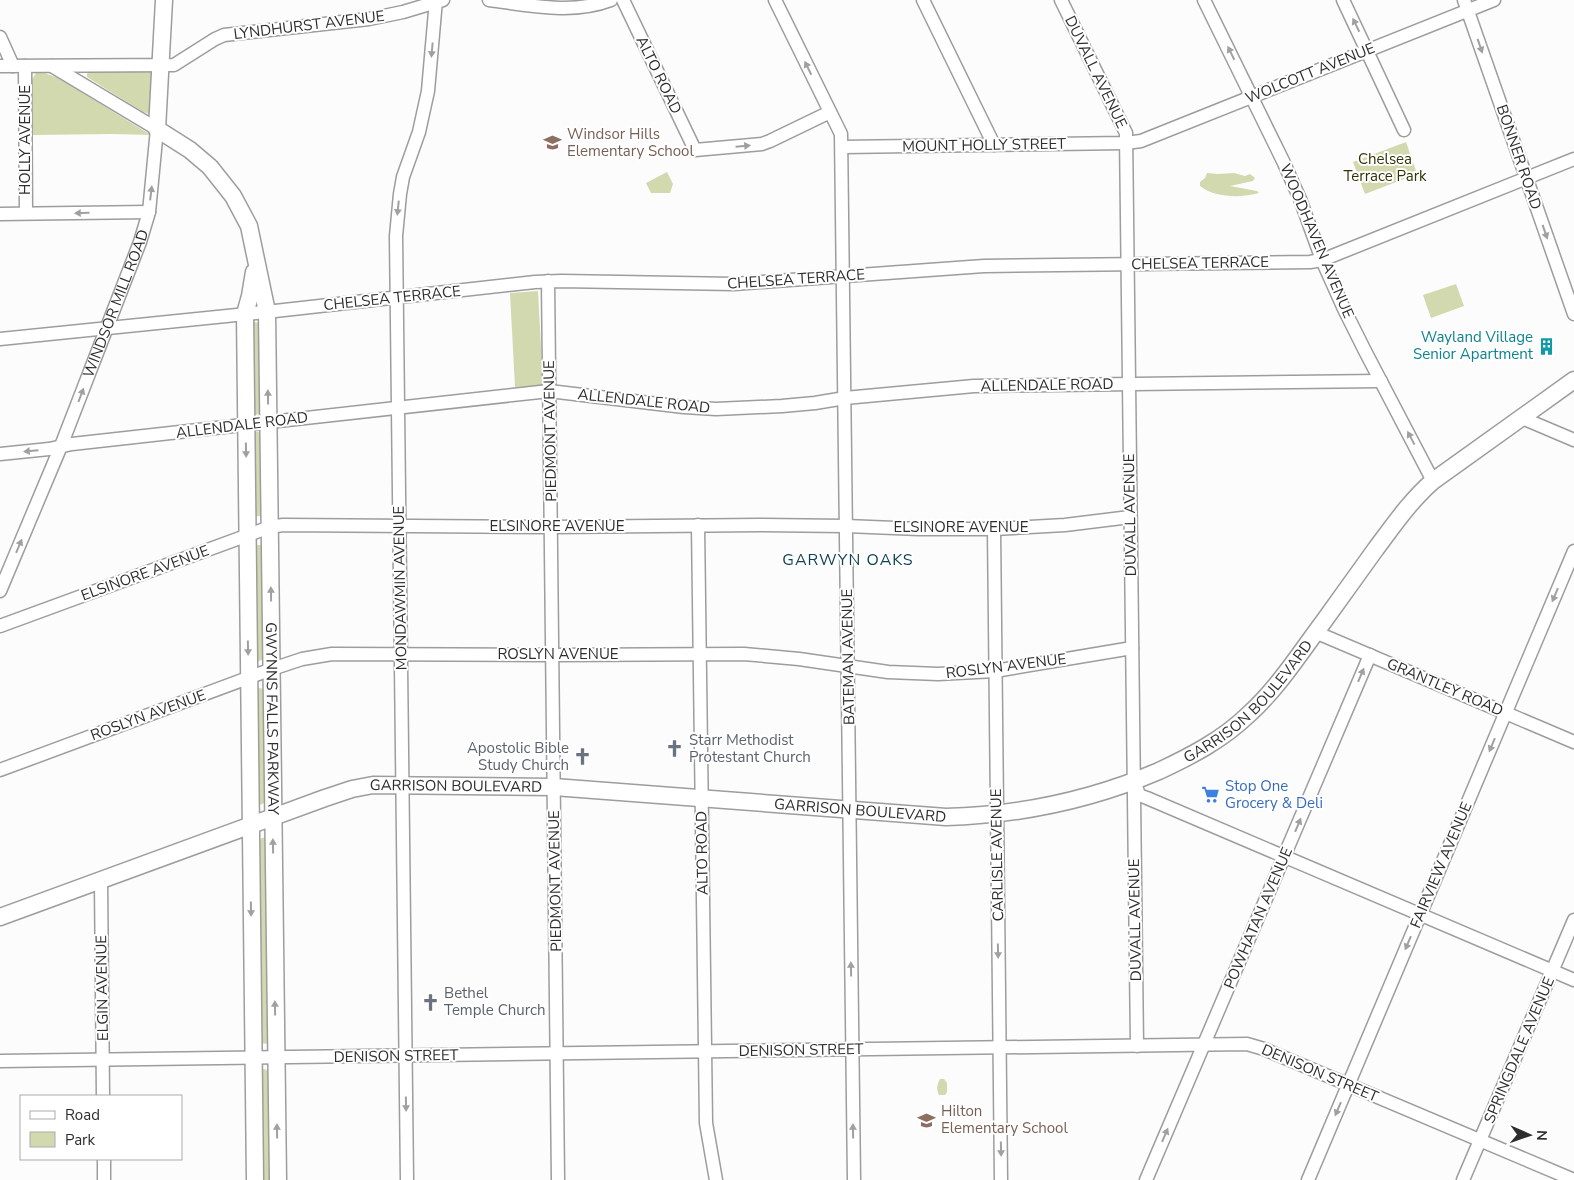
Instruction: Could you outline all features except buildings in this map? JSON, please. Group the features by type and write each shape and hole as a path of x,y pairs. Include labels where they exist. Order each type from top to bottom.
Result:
{"main road":[{"name":"WINDSOR MILL ROAD","path":"157,129 164,0"},
{"name":"GWYNNS FALLS PARKWAY","path":"157,129 190,150 210,167 223,182 242,210 254,244 254,280 245,314 255,1180"},
{"name":"GWYNNS FALLS PARKWAY","path":"255,260 267,312 278,1180"},
{"name":"GARRISON BOULEVARD","path":"0,917 352,789 373,785 554,787 946,817 997,814 1048,806 1108,790 1134,781 1197,753 1219,740 1234,728 1261,703 1316,632 1396,521 1420,493 1433,481 1574,380"}],"street":[{"name":"LYNDHURST AVENUE","path":"13,66 174,65 224,35 387,16 439,0"},
{"name":"MONDAWMIN AVENUE","path":"407,1180 396,236 403,177 419,132 428,91 439,0"},
{"path":"489,0 557,8 582,8 611,0"},
{"name":"ALTO ROAD","path":"623,0 695,150 762,144 830,112"},
{"name":"BATEMAN AVENUE","path":"775,0 841,134 842,147 854,1180"},
{"path":"923,0 994,145"},
{"name":"DUVALL AVENUE","path":"1061,0 1126,133 1137,1046"},
{"name":"WOODHAVEN AVENUE","path":"1204,0 1300,200 1322,260 1365,351 1433,481"},
{"path":"1343,0 1404,130"},
{"name":"WOLCOTT AVENUE","path":"1126,144 1142,141 1368,50 1466,5 1494,0"},
{"name":"BONNER ROAD","path":"1466,5 1574,314"},
{"name":"HOLLY AVENUE","path":"0,37 13,66 26,214"},
{"name":"GWYNNS FALLS PARKWAY","path":"52,66 157,129"},
{"name":"WINDSOR MILL ROAD","path":"0,591 61,446 131,268 148,212 157,129"},
{"name":"MOUNT HOLLY STREET","path":"842,147 1126,144"},
{"name":"CHELSEA TERRACE","path":"0,339 548,282 734,284 984,266 1310,262 1322,260 1574,159"},
{"path":"0,214 148,212"},
{"name":"PIEDMONT AVENUE","path":"548,282 558,1180"},
{"name":"ALLENDALE ROAD","path":"0,454 49,449 72,444 549,390 663,405 716,408 782,406 966,386 1381,381"},
{"path":"1522,418 1574,440"},
{"name":"ELSINORE AVENUE","path":"0,626 247,535 283,524 551,527 698,525 846,526 919,529 994,529 1064,525 1130,517"},
{"name":"ALTO ROAD","path":"698,525 706,1123 716,1180"},
{"name":"CARLISLE AVENUE","path":"994,529 1001,1180"},
{"name":"FAIRVIEW AVENUE","path":"1308,1180 1574,550"},
{"name":"GRANTLEY ROAD","path":"1316,632 1574,742"},
{"name":"ROSLYN AVENUE","path":"0,770 272,669 316,655 700,653 769,656 888,672 947,674 995,670 1132,648"},
{"name":"POWHATAN AVENUE","path":"1146,1180 1370,655"},
{"path":"1134,781 1139,795 1574,980"},
{"name":"ELGIN AVENUE","path":"101,881 104,1095"},
{"name":"SPRINGDALE AVENUE","path":"1463,1180 1574,920"},
{"name":"DENISON STREET","path":"0,1061 1247,1044 1348,1084 1574,1180"},
{"path":"104,1160 104,1180"}],"green space":[{"path":"42,72 58,78 151,135 31,134 31,81 36,73"},
{"path":"89,72 150,72 153,74 150,114 143,112 87,77"},
{"name":"Chelsea Terrace Park","path":"1406,142 1417,174 1365,194 1353,162"},
{"path":"667,172 673,184 670,193 651,193 646,183"},
{"path":"1207,173 1234,173 1245,176 1250,174 1255,178 1253,181 1230,186 1259,193 1244,196 1228,196 1213,193 1200,186 1200,182"},
{"path":"1456,284 1464,306 1431,318 1423,295"},
{"path":"538,291 543,386 515,387 510,293"},
{"path":"254,322 260,323 263,412 256,415 251,413 251,324"},
{"path":"255,431 260,432 264,513 260,516 253,515 252,433"},
{"path":"262,545 266,658 259,661 254,659 253,547"},
{"path":"259,688 264,689 268,801 260,805 256,803 255,690"},
{"path":"266,837 269,1044 259,1043 256,840"},
{"path":"263,1069 271,1073 274,1180 259,1180 260,1071"},
{"path":"940,1079 944,1079 947,1083 945,1095 939,1095 938,1093 937,1087"}],"place":[{"name":"Windsor Hills Elementary School","path":"553,143"},
{"name":"Wayland Village Senior Apartment","path":"1547,346"},
{"name":"Starr Methodist Protestant Church","path":"675,749"},
{"name":"Apostolic Bible Study Church","path":"583,757"},
{"name":"Stop One Grocery & Deli","path":"1211,795"},
{"name":"Bethel Temple Church","path":"430,1002"},
{"name":"Hilton Elementary School","path":"927,1120"}],"district":[{"name":"GARWYN OAKS","path":"848,559"}]}
